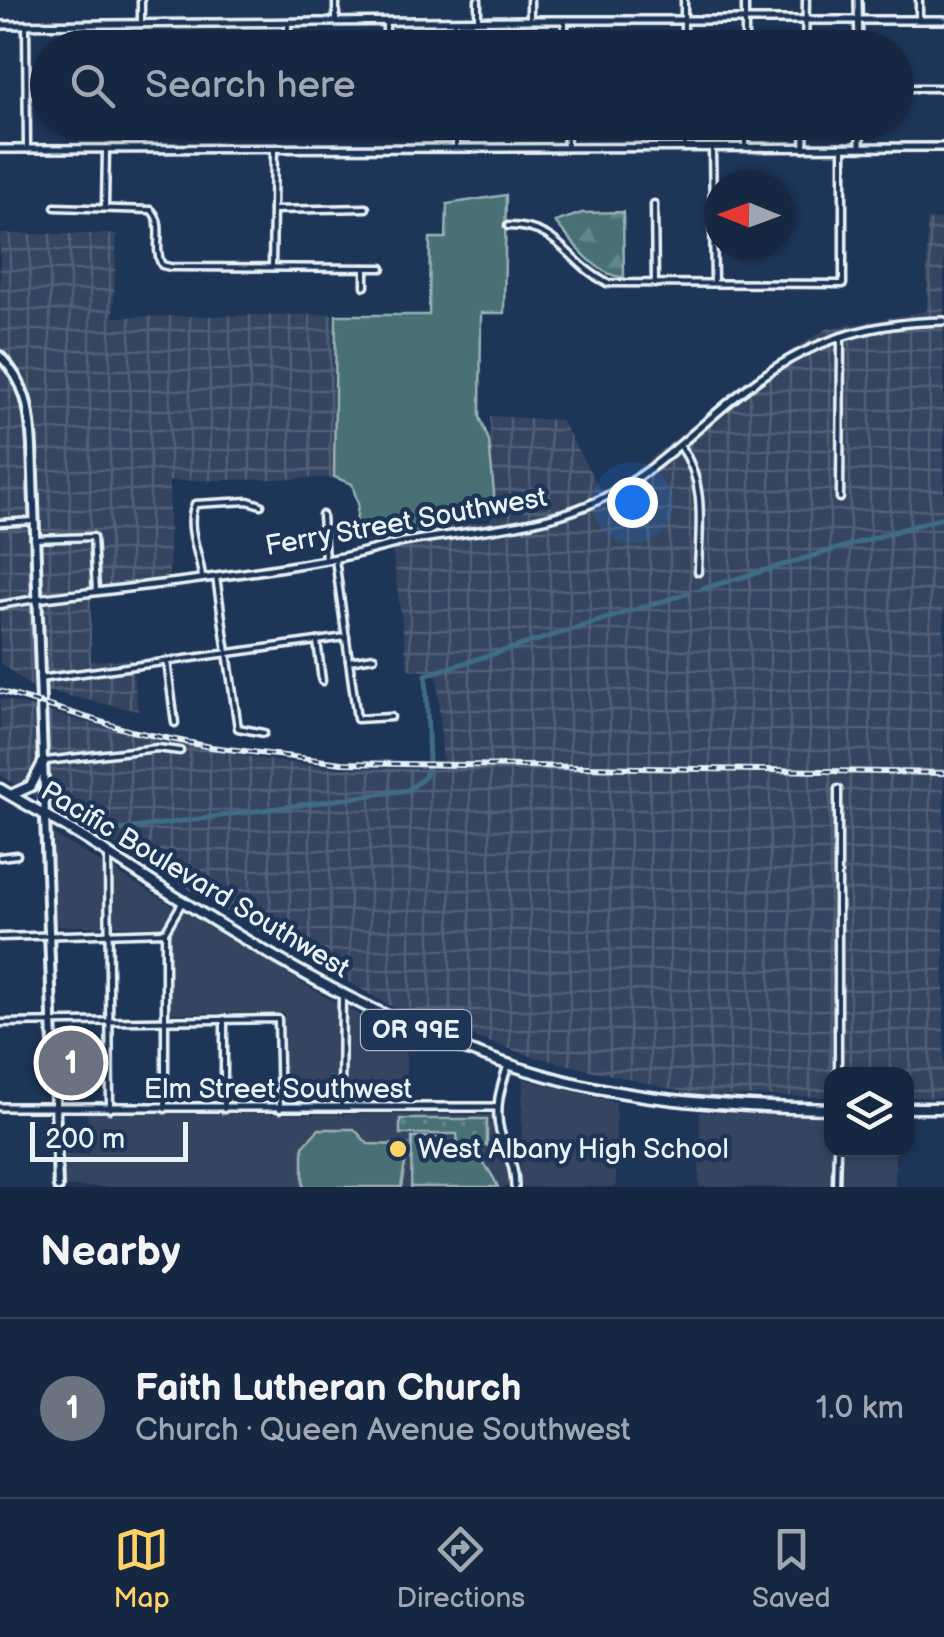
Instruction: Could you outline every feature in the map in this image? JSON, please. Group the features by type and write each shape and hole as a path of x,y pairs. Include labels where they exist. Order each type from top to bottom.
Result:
{"main road":[{"path":"0,356 22,384 29,403 58,1187"},
{"path":"11,795 31,786 44,762"},
{"name":"Pacific Boulevard Southwest","path":"0,789 108,853 182,903 342,995 411,1028 508,1065 582,1084 656,1098 731,1106 824,1108"},
{"path":"914,1108 944,1108"}],"street":[{"path":"141,0 141,24"},
{"path":"336,0 336,23"},
{"path":"478,0 478,20"},
{"path":"530,0 530,20"},
{"path":"684,0 684,30"},
{"path":"745,0 745,30"},
{"path":"806,0 806,30"},
{"path":"858,0 858,30"},
{"path":"919,0 919,20"},
{"path":"455,20 455,30"},
{"path":"565,20 565,30"},
{"path":"0,25 944,20"},
{"path":"386,22 386,30"},
{"path":"26,23 27,150"},
{"path":"288,24 288,30"},
{"path":"914,88 944,88"},
{"path":"456,140 456,147"},
{"path":"567,140 567,148"},
{"path":"684,140 684,148"},
{"path":"745,140 745,148"},
{"path":"804,140 804,148"},
{"path":"860,140 860,147"},
{"path":"0,150 944,147"},
{"path":"712,148 714,282"},
{"path":"508,226 540,230 596,278 608,283 843,284 843,148"},
{"path":"105,208 106,150"},
{"path":"272,267 274,150"},
{"path":"654,204 655,284"},
{"path":"54,207 151,210 157,214 157,256 162,266 382,268"},
{"path":"273,210 366,208"},
{"path":"365,268 365,286"},
{"name":"Ferry Street Southwest","path":"0,605 335,559 400,543 542,520 620,490 681,447 757,380 799,353 842,336 908,322 944,321"},
{"path":"840,498 842,336"},
{"path":"681,447 694,466 699,487 698,572"},
{"path":"202,577 192,532 195,504 248,501 261,506"},
{"path":"322,516 324,560"},
{"path":"0,523 34,522"},
{"path":"34,538 93,537 96,591"},
{"path":"335,559 357,720 391,717"},
{"path":"215,575 238,728 264,733"},
{"path":"39,680 346,636"},
{"path":"316,641 322,681"},
{"path":"349,661 374,657"},
{"path":"168,660 175,723"},
{"path":"44,762 156,748 180,751"},
{"path":"838,789 838,1067"},
{"path":"108,853 110,1109"},
{"path":"0,858 17,855"},
{"path":"166,1109 165,932 182,903"},
{"path":"0,937 165,932"},
{"path":"340,1110 342,995"},
{"path":"0,1023 278,1019 280,1109"},
{"path":"224,1020 224,1109"},
{"path":"508,1065 497,1108 500,1130 513,1163 515,1187"},
{"name":"Elm Street Southwest","path":"0,1107 497,1108"},
{"path":"836,1187 837,1157"}],"shaded area":[{"path":"944,219 944,1098 914,1097 914,1067 824,1067 824,1097 697,1095 534,1057 407,1015 268,937 0,775 0,698 104,727 267,760 340,768 443,769 437,673 408,669 390,534 491,521 490,416 561,420 601,491 631,474 767,366 826,329 927,311 927,220"},
{"path":"0,234 117,234 113,317 333,314 334,478 169,481 169,587 91,599 91,661 131,659 138,711 32,688 0,662"},
{"path":"53,834 329,999 406,1039 407,1102 283,1103 284,1013 167,1013 168,934 160,926 54,926"},
{"path":"523,1079 616,1102 616,1187 520,1187"},
{"path":"700,1112 824,1117 824,1157 895,1157 895,1187 699,1187"},
{"path":"87,1113 492,1115 497,1143 507,1161 510,1187 62,1187 60,1155 89,1154"}],"green space":[{"path":"506,195 504,313 481,313 480,417 489,441 496,514 354,543 358,504 352,484 334,477 336,315 429,315 430,238 446,238 447,204"},
{"path":"623,212 624,277 595,265 555,222 582,213"},
{"path":"400,1119 487,1119 487,1146 458,1145 457,1134 400,1134"},
{"path":"319,1129 354,1129 368,1144 408,1145 401,1187 303,1187 303,1146"},
{"path":"412,1138 450,1141 470,1150 498,1187 411,1187"}],"waterway":[{"path":"702,589 944,517"},
{"path":"97,833 408,790 425,777 429,763 426,675 689,593"}],"railway":[{"path":"0,691 131,731 211,747 342,763 944,773"}],"place":[{"name":"Faith Lutheran Church","path":"71,1063"},
{"name":"West Albany High School","path":"398,1149"}]}
